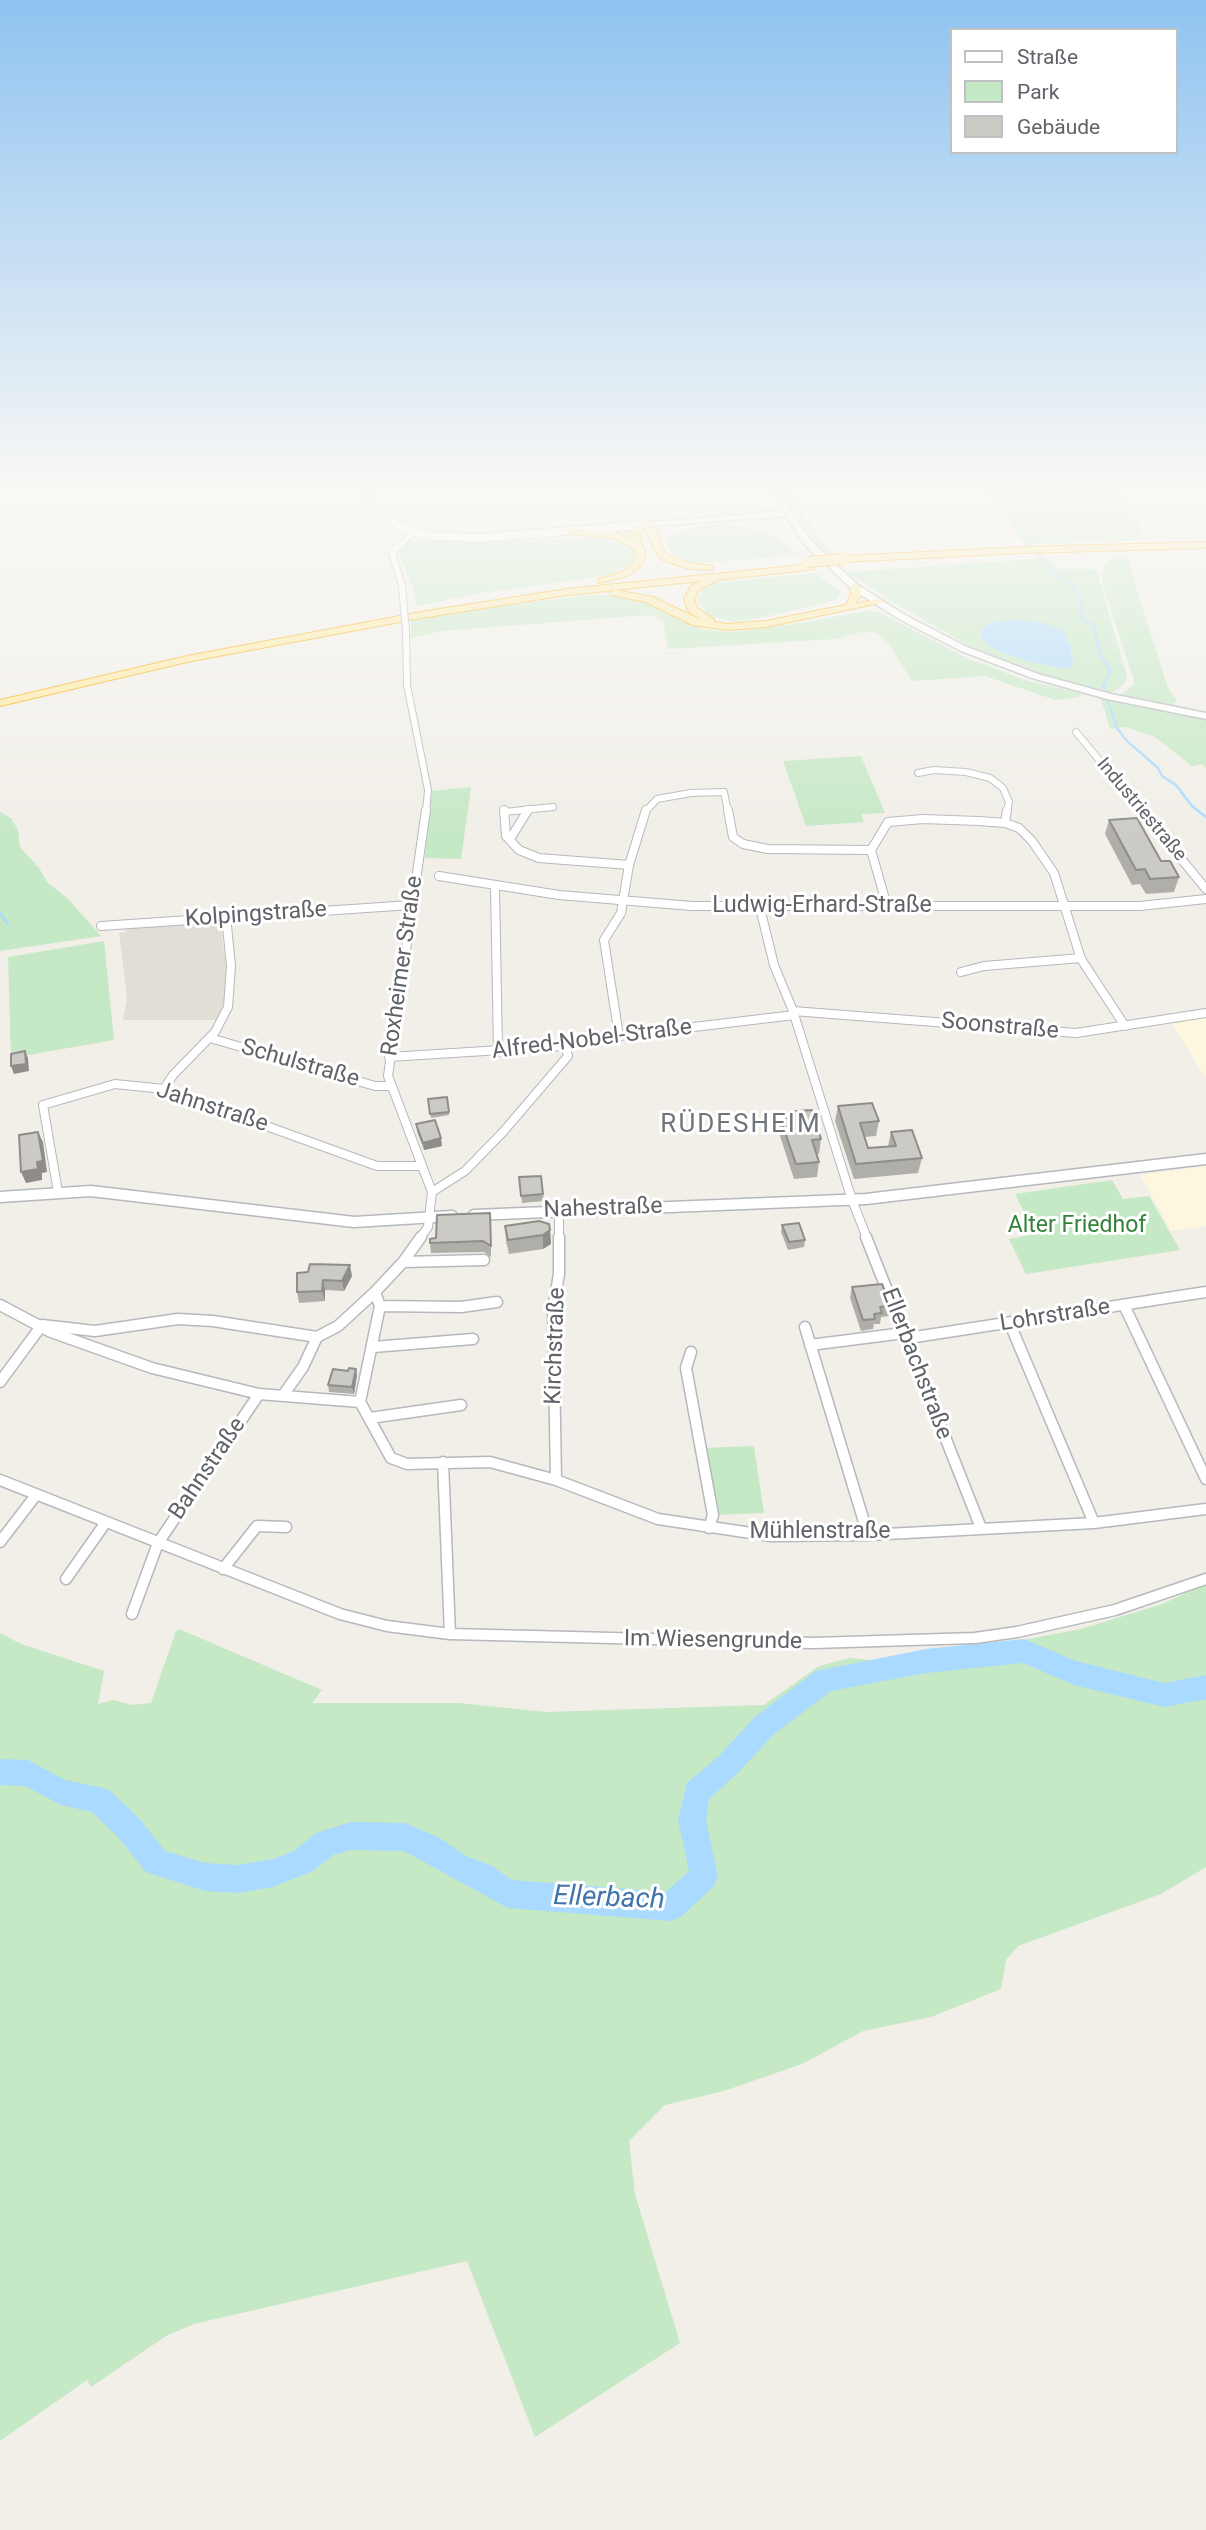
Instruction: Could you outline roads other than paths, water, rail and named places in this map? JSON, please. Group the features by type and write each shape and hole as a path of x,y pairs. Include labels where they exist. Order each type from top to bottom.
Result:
{"highway":[{"path":"0,696 267,637 455,604"},
{"path":"0,703 281,640 495,604"},
{"path":"659,604 696,623 743,626 861,604"},
{"path":"690,604 693,610 707,619 743,626"},
{"path":"826,611 850,604"}],"main road":[{"path":"883,604 964,649 1069,686 1135,703 1206,716"}],"street":[{"name":"Roxheimer Straße","path":"404,604 407,685 428,790 424,834 388,1057 391,1086 432,1192 430,1218"},
{"name":"Industriestraße","path":"1076,732 1206,889"},
{"path":"918,773 934,770 966,772 989,778 1003,788 1009,802 1005,823"},
{"path":"619,1036 604,940 621,913 629,865 646,809 657,799 691,793 724,792 733,837 743,844 768,849 871,850"},
{"path":"553,807 504,810 506,836 519,850 539,858 629,865"},
{"path":"510,839 522,824 529,808"},
{"path":"887,906 871,850 888,822 923,819 1005,823 1019,828 1032,841 1054,873 1081,958 1125,1026"},
{"name":"Ludwig-Erhard-Straße","path":"439,876 623,902 760,908 1140,906 1206,900"},
{"path":"495,886 498,1052"},
{"name":"Kolpingstraße","path":"101,926 411,905"},
{"name":"Ellerbachstraße","path":"760,908 774,965 794,1013 852,1200 981,1528"},
{"name":"Schulstraße","path":"164,1089 173,1074 210,1038 228,1007 231,966 226,916"},
{"path":"961,972 984,966 1081,958"},
{"name":"Alfred-Nobel-Straße","path":"388,1057 565,1046 619,1036 794,1013"},
{"name":"Soonstraße","path":"794,1013 1076,1033 1206,1013"},
{"name":"Schulstraße","path":"210,1038 375,1086 391,1086"},
{"path":"432,1192 465,1171 503,1132 568,1056 565,1046"},
{"name":"Jahnstraße","path":"58,1192 43,1105 115,1084 164,1089 377,1166 422,1166"},
{"name":"Nahestraße","path":"0,1197 91,1191 354,1222 852,1200 932,1193 1206,1159"},
{"name":"Kirchstraße","path":"556,1480 553,1349 554,1309 559,1274 559,1211"},
{"path":"42,1325 95,1331 190,1320 317,1337 338,1326 375,1292 403,1262 428,1227 430,1218"},
{"path":"403,1262 484,1259"},
{"path":"0,1305 51,1332 152,1368 259,1394 360,1402 380,1306 375,1292"},
{"name":"Lohrstraße","path":"810,1345 904,1333 915,1336 1010,1324 1206,1292"},
{"path":"380,1306 461,1307 497,1301"},
{"path":"1124,1305 1206,1479"},
{"path":"1010,1324 1094,1523"},
{"path":"0,1382 42,1325"},
{"path":"806,1327 868,1535"},
{"path":"284,1394 303,1367 317,1337"},
{"path":"373,1348 473,1339"},
{"path":"691,1352 685,1368 713,1515 709,1528"},
{"name":"Bahnstraße","path":"158,1544 259,1394"},
{"name":"Mühlenstraße","path":"360,1402 391,1458 407,1464 490,1462 556,1480 658,1519 771,1536 868,1535 1094,1523 1206,1509"},
{"path":"370,1418 461,1405"},
{"path":"443,1462 450,1634"},
{"name":"Im Wiesengrunde","path":"0,1480 340,1614 387,1626 450,1634 814,1643 975,1637 1017,1632 1115,1610 1206,1579"},
{"path":"0,1542 36,1495"},
{"path":"66,1580 106,1522"},
{"path":"223,1569 257,1526 286,1527"},
{"path":"132,1614 158,1544"}],"water":[{"path":"993,622 1041,622 1063,631 1071,647 1073,664 1068,669 1034,663 996,650 982,639 982,629"}],"waterway":[{"path":"1081,604 1082,617 1094,627 1101,656 1111,671 1103,686 1117,728 1127,741 1158,768 1162,776 1176,785 1192,806 1206,817"},
{"path":"0,913 8,924"},
{"name":"Ellerbach","path":"0,1772 28,1773 61,1792 99,1800 128,1827 156,1862 205,1877 238,1879 273,1873 303,1861 326,1843 351,1836 405,1837 428,1847 458,1867 482,1876 508,1894 671,1907 704,1876 692,1820 697,1792 728,1765 765,1725 825,1680 926,1661 1024,1651 1074,1673 1164,1695 1206,1687"}],"district":[{"name":"RÜDESHEIM","path":"741,1125"}],"park label":[{"name":"Alter Friedhof","path":"1077,1226"}]}
